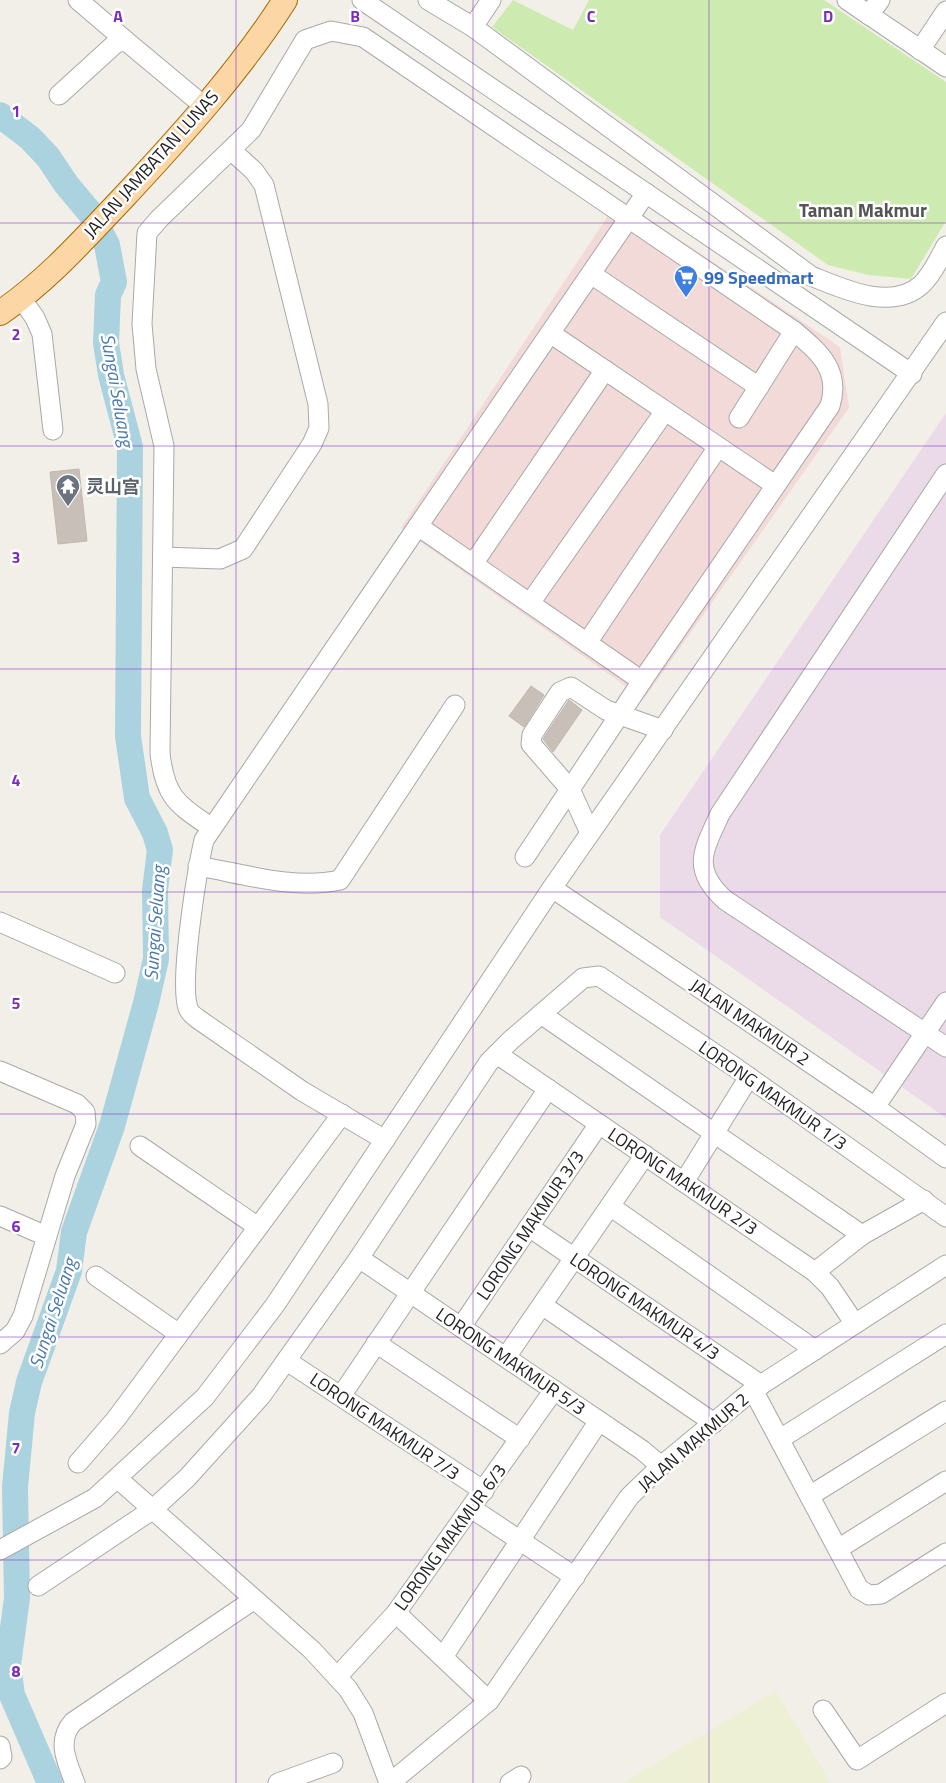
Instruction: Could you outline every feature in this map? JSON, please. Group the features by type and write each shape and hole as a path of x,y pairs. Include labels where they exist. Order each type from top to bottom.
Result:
{"main road":[{"name":"JALAN JAMBATAN LUNAS","path":"0,312 21,298 73,251 168,150 266,31 285,0"}],"street":[{"path":"78,0 204,106"},
{"path":"362,0 912,374"},
{"path":"428,0 473,27 811,276 849,292 874,297 902,295 920,286 946,246"},
{"path":"473,27 491,0"},
{"path":"847,0 875,8 920,50 946,67"},
{"path":"920,50 946,11"},
{"path":"212,828 184,809 169,794 162,775 160,753 164,446 146,369 142,324 147,233 159,219 251,130 306,40 331,31 363,37 794,331 818,351 830,370 834,392 830,406 642,680 525,857"},
{"path":"59,95 116,43 126,41"},
{"path":"162,556 220,559 243,549 312,444 319,428 318,404 264,185 254,171 231,150"},
{"path":"385,1140 302,1091 198,1019 188,1009 186,995 187,970 198,866 204,840 646,193"},
{"path":"591,274 759,387"},
{"path":"21,298 35,318 42,334 53,430"},
{"path":"2,1549 95,1498 205,1397 275,1305 552,888 912,374 946,322"},
{"path":"739,418 794,331"},
{"path":"550,333 776,485"},
{"path":"473,564 605,370"},
{"path":"530,603 665,410"},
{"path":"587,643 718,447"},
{"path":"946,474 720,814 708,841 704,858 704,873 711,886 726,900 946,1046"},
{"path":"418,526 642,680"},
{"path":"590,833 570,790 533,748 530,740 560,692 571,687 606,710 620,713 663,730"},
{"path":"198,866 302,884 323,884 340,880 455,705"},
{"name":"JALAN MAKMUR 2","path":"552,888 875,1107 946,1158"},
{"path":"0,922 115,974"},
{"name":"LORONG MAKMUR 1/3","path":"541,1014 584,978 599,976 749,1077 946,1217"},
{"path":"875,1107 946,1002"},
{"path":"38,1586 152,1510 187,1478 261,1396 360,1258 489,1062 541,1014 862,1235"},
{"name":"LORONG MAKMUR 2/3","path":"497,1054 815,1272 830,1287 855,1324"},
{"path":"0,1072 76,1104 85,1112 86,1124 65,1176 23,1316 14,1331 0,1344"},
{"path":"684,1182 749,1077"},
{"path":"340,1396 548,1088"},
{"path":"78,1463 116,1419 342,1114"},
{"name":"LORONG MAKMUR 3/3","path":"461,1327 599,1124"},
{"path":"140,1146 258,1227"},
{"path":"506,1357 645,1155"},
{"path":"815,1272 862,1235 924,1200"},
{"path":"610,1206 815,1350"},
{"path":"0,1216 46,1236"},
{"name":"LORONG MAKMUR 4/3","path":"530,1226 757,1387"},
{"name":"LORONG MAKMUR 5/3","path":"360,1258 599,1421 661,1466"},
{"name":"JALAN MAKMUR 2","path":"390,1783 489,1701 629,1498 661,1466 757,1387 946,1265"},
{"path":"96,1276 179,1334"},
{"path":"542,1305 714,1423"},
{"path":"780,1439 946,1334"},
{"path":"376,1344 520,1439"},
{"name":"LORONG MAKMUR 7/3","path":"287,1361 484,1491"},
{"path":"757,1387 780,1439 859,1589 870,1595 881,1594 946,1553"},
{"name":"LORONG MAKMUR 6/3","path":"337,1677 396,1613 554,1390"},
{"path":"811,1495 946,1411"},
{"path":"443,1657 599,1421"},
{"path":"117,1478 253,1600 312,1650 348,1689 363,1713 390,1783"},
{"path":"838,1549 946,1481"},
{"path":"472,1508 575,1577"},
{"path":"75,1783 65,1758 63,1741 65,1731 73,1722 253,1600"},
{"path":"396,1613 489,1701"},
{"path":"823,1710 857,1760 946,1703"},
{"path":"0,1746 2,1757 0,1759"},
{"path":"278,1783 333,1763"}],"shaded area":[{"path":"619,199 840,347 849,408 644,699 401,528"},
{"path":"946,413 946,1118 660,917 660,835"}],"green space":[{"path":"513,0 573,30 589,0 824,0 946,82 946,221 911,279 868,275 828,265 492,27"},
{"path":"775,1691 831,1783 623,1783"}],"building":[{"name":"灵山宫","path":"79,469 87,541 58,544 50,472"},
{"path":"531,686 544,695 524,727 509,716"},
{"path":"569,700 582,710 553,752 543,739"}],"waterway":[{"name":"Sungai Seluang","path":"0,115 30,138 48,157 66,184 91,214 107,245 114,282 108,295 106,343 111,375 130,447 128,736 137,798 155,833 160,850 155,890 156,959 146,1003 112,1126 74,1232 69,1271 29,1382 22,1413 15,1487 17,1598 8,1665 12,1695 50,1783"}],"place":[{"name":"99 Speedmart","path":"686,298"},
{"name":"灵山宫","path":"68,507"}],"district":[{"name":"Taman Makmur","path":"863,209"}]}
